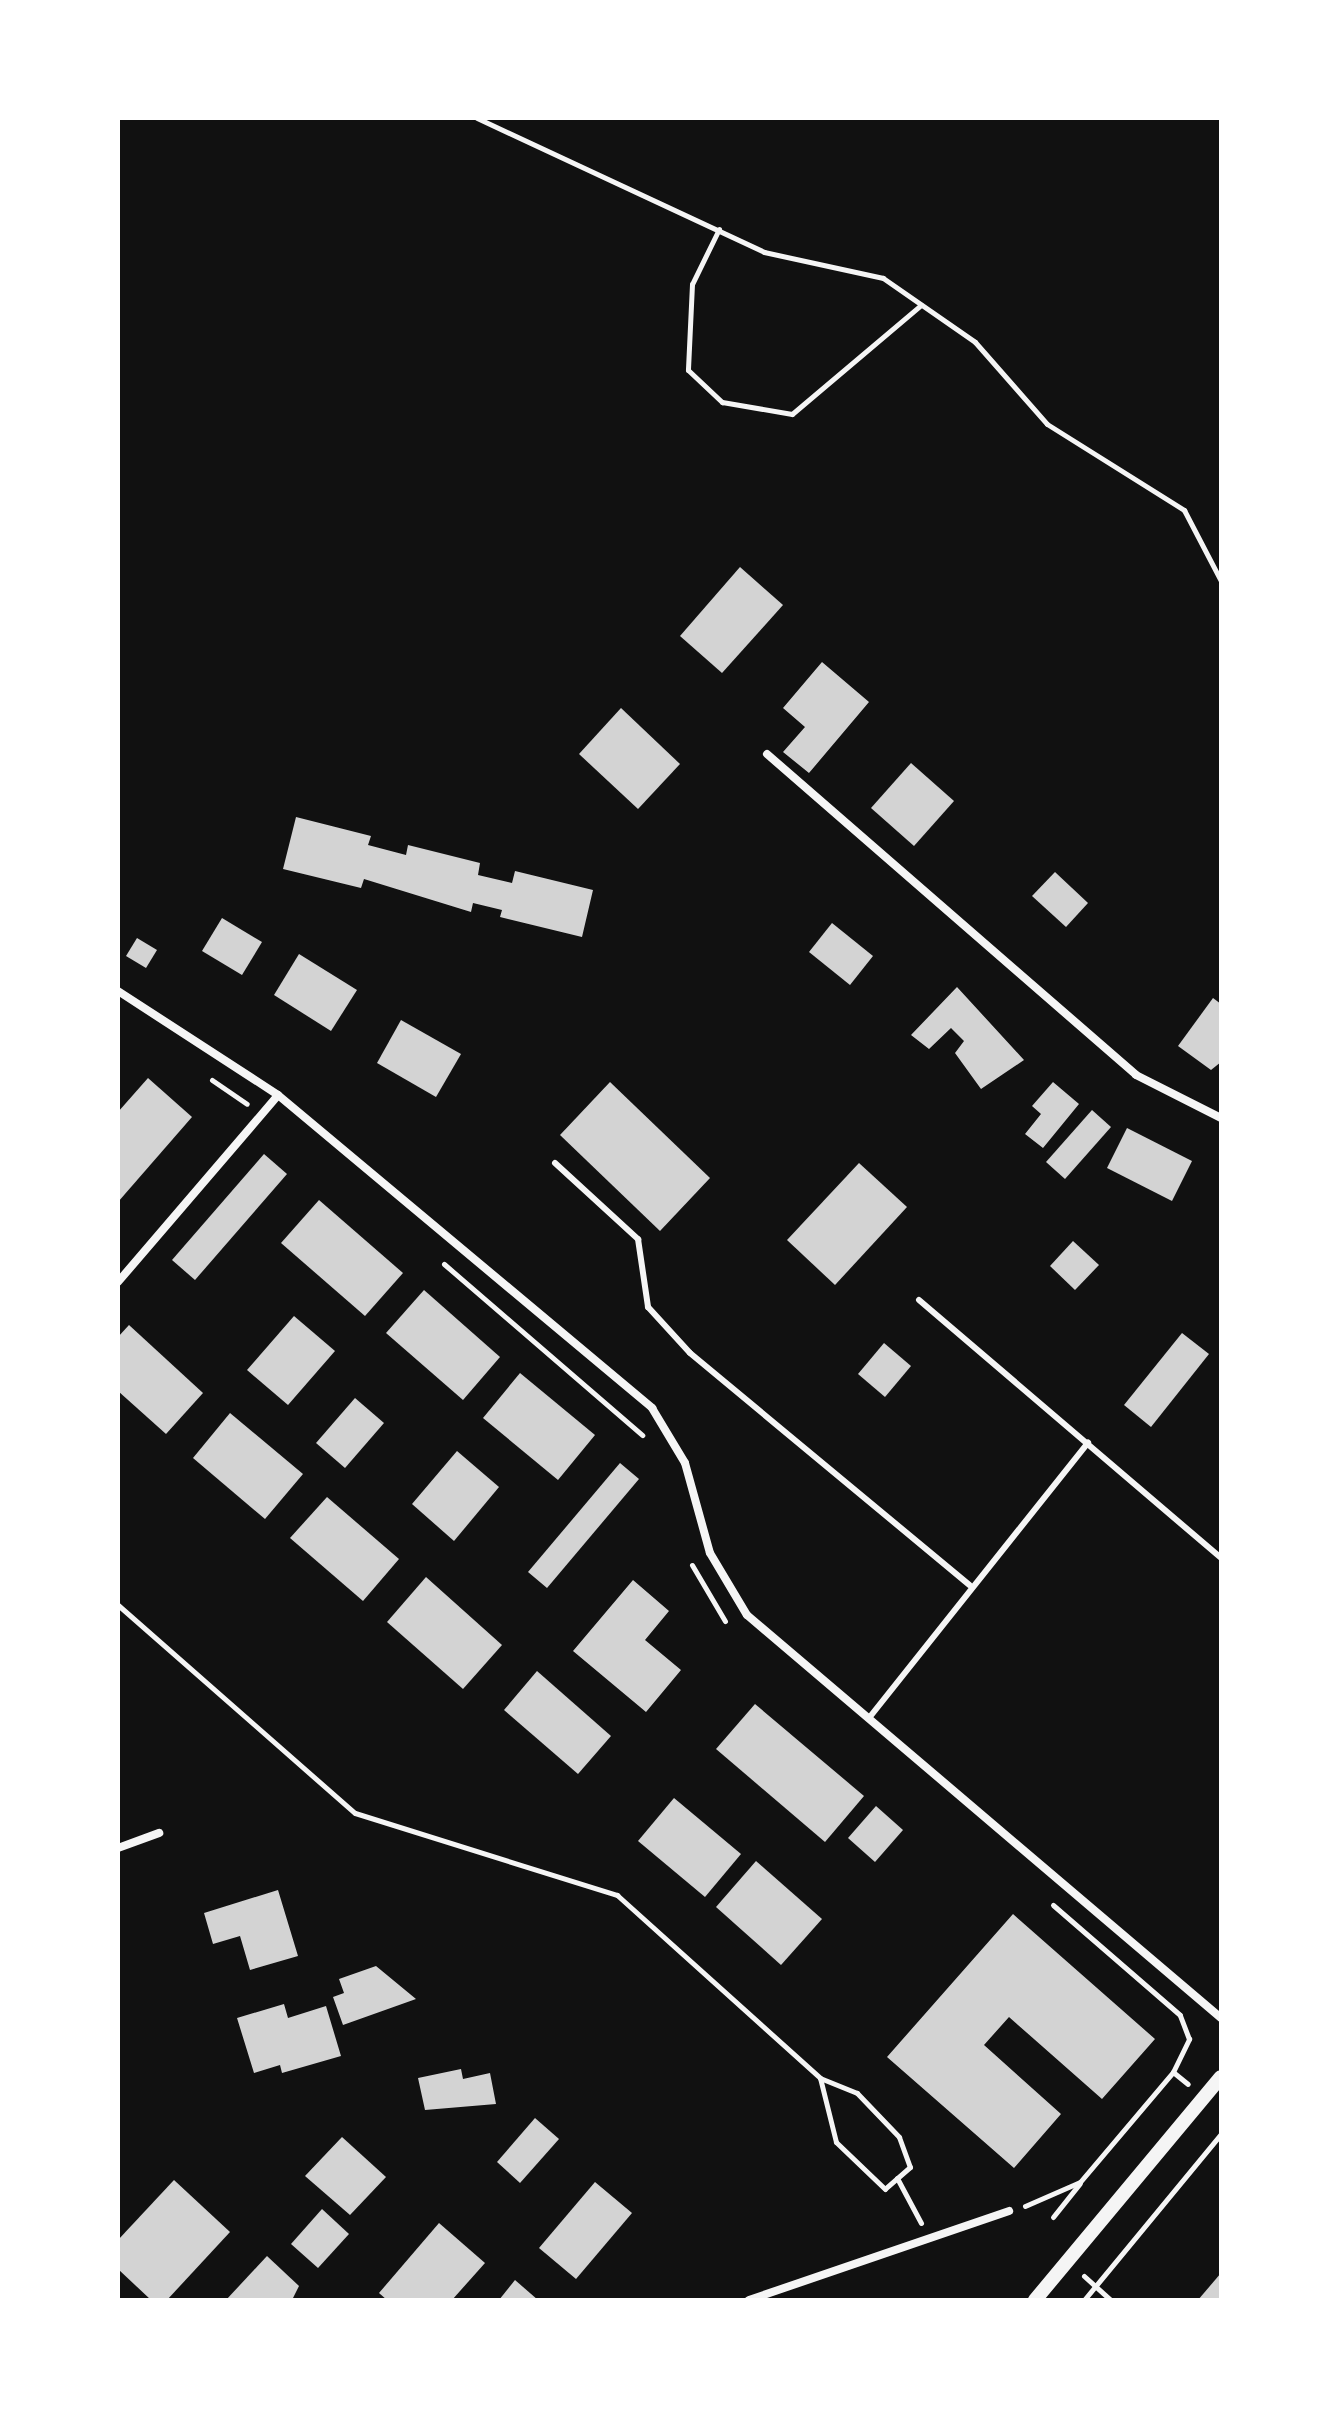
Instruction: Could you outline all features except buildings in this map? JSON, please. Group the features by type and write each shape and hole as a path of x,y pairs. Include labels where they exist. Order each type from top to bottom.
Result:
{"street":[{"path":"767,754 1136,1075 1221,1118"},
{"path":"118,991 278,1095 652,1408 685,1463 710,1553 747,1615 1221,2018"},
{"path":"118,1282 278,1095"},
{"path":"118,1848 159,1833"},
{"path":"1035,2300 1221,2077"},
{"path":"749,2300 928,2236 1009,2211"}],"lane":[{"path":"555,1163 638,1239 648,1307 690,1353 969,1585"},
{"path":"919,1300 1221,1558"},
{"path":"869,1718 969,1585 1088,1443"}],"path":[{"path":"477,118 764,252 883,278 975,342 1047,424 1184,510 1221,581"},
{"path":"719,229 692,284 688,370 722,402 792,414 921,305"},
{"path":"197,1069 262,1114"},
{"path":"435,1256 647,1442"},
{"path":"688,1555 703,1595 738,1633"},
{"path":"118,1605 355,1813 617,1895 820,2078 857,2093 899,2137 910,2167 885,2189 836,2142 820,2078"},
{"path":"1048,1901 1180,2015 1189,2039 1173,2072 1053,2217"},
{"path":"1084,2300 1221,2134"},
{"path":"897,2178 928,2236"},
{"path":"1009,2211 1080,2182"},
{"path":"1069,2262 1111,2300"}]}
